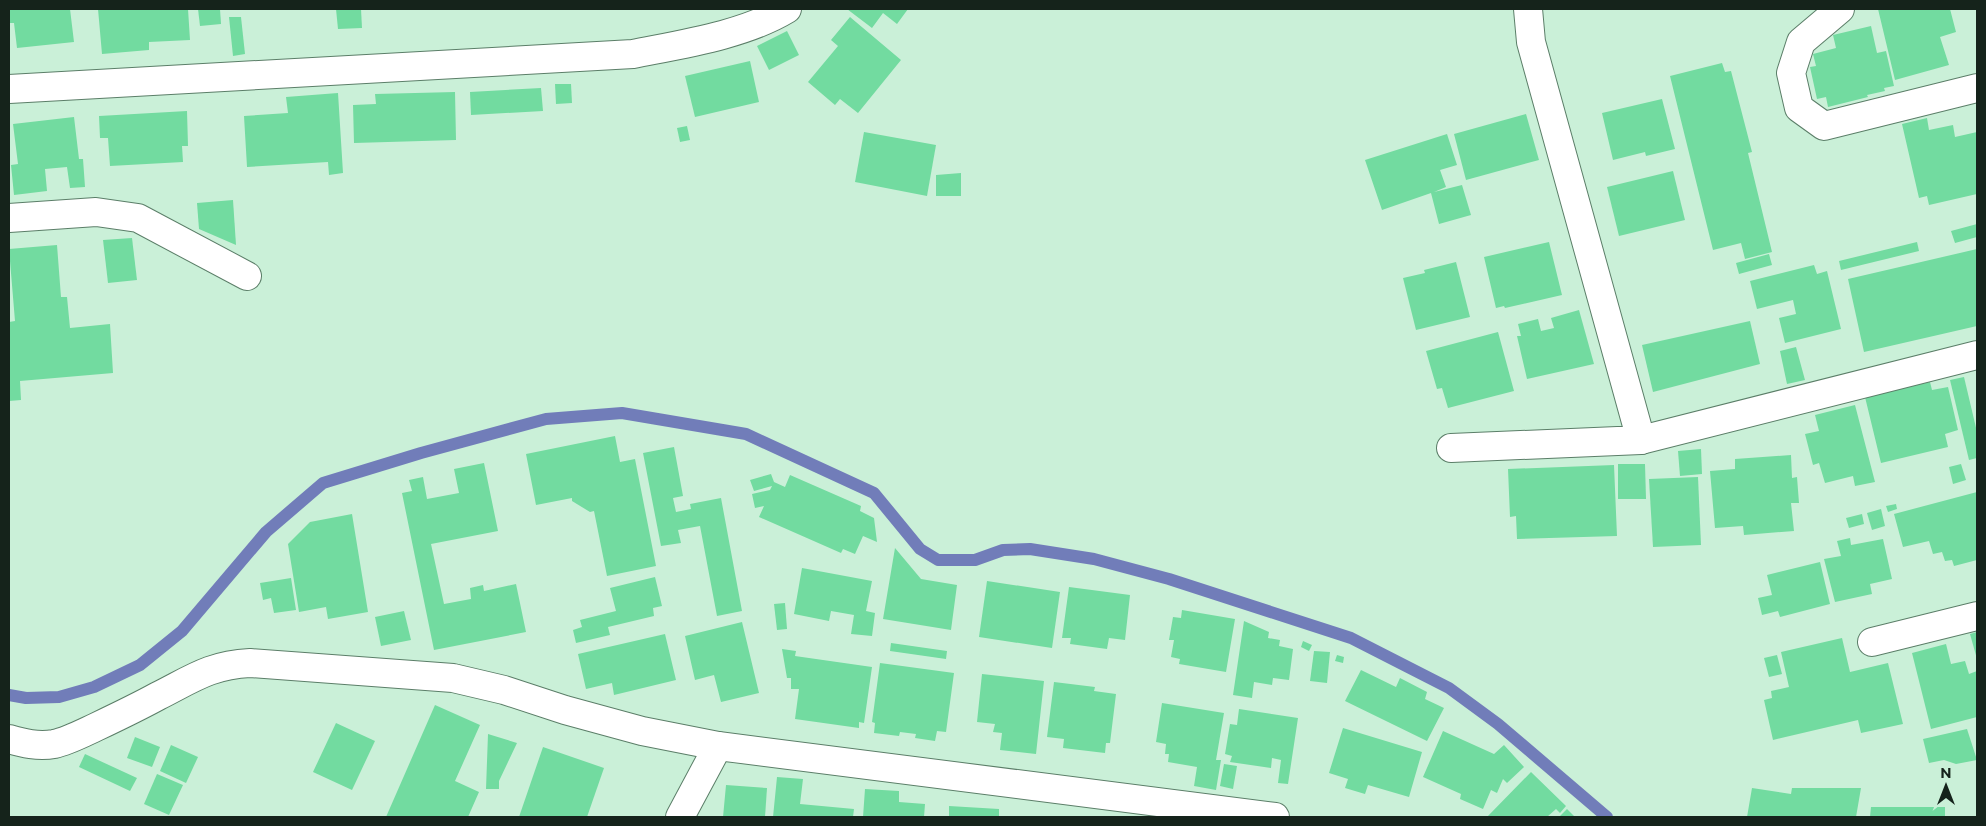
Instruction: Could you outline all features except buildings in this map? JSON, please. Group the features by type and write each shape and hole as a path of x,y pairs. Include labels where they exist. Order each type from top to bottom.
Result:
{"street":[{"path":"9,89 634,54 702,40 771,18 788,9"},
{"path":"1528,9 1531,42 1641,440"},
{"path":"1840,9 1801,42 1791,73 1799,108 1824,126 1977,88"},
{"path":"9,218 96,212 138,218 247,276"},
{"path":"1450,448 1641,440 1977,356"},
{"path":"1872,642 1977,616"},
{"path":"9,739 28,745 54,744 80,735 159,696 189,678 231,664 250,663 453,678 504,690 565,710 642,731 718,746 1275,817"},
{"path":"680,817 718,746"}],"waterway":[{"path":"9,695 26,698 59,697 94,687 140,665 182,631 266,532 323,483 421,453 546,419 622,413 746,434 874,493 920,549 938,560 975,560 1003,550 1030,549 1094,559 1169,579 1351,638 1449,688 1498,724 1607,817"}]}
